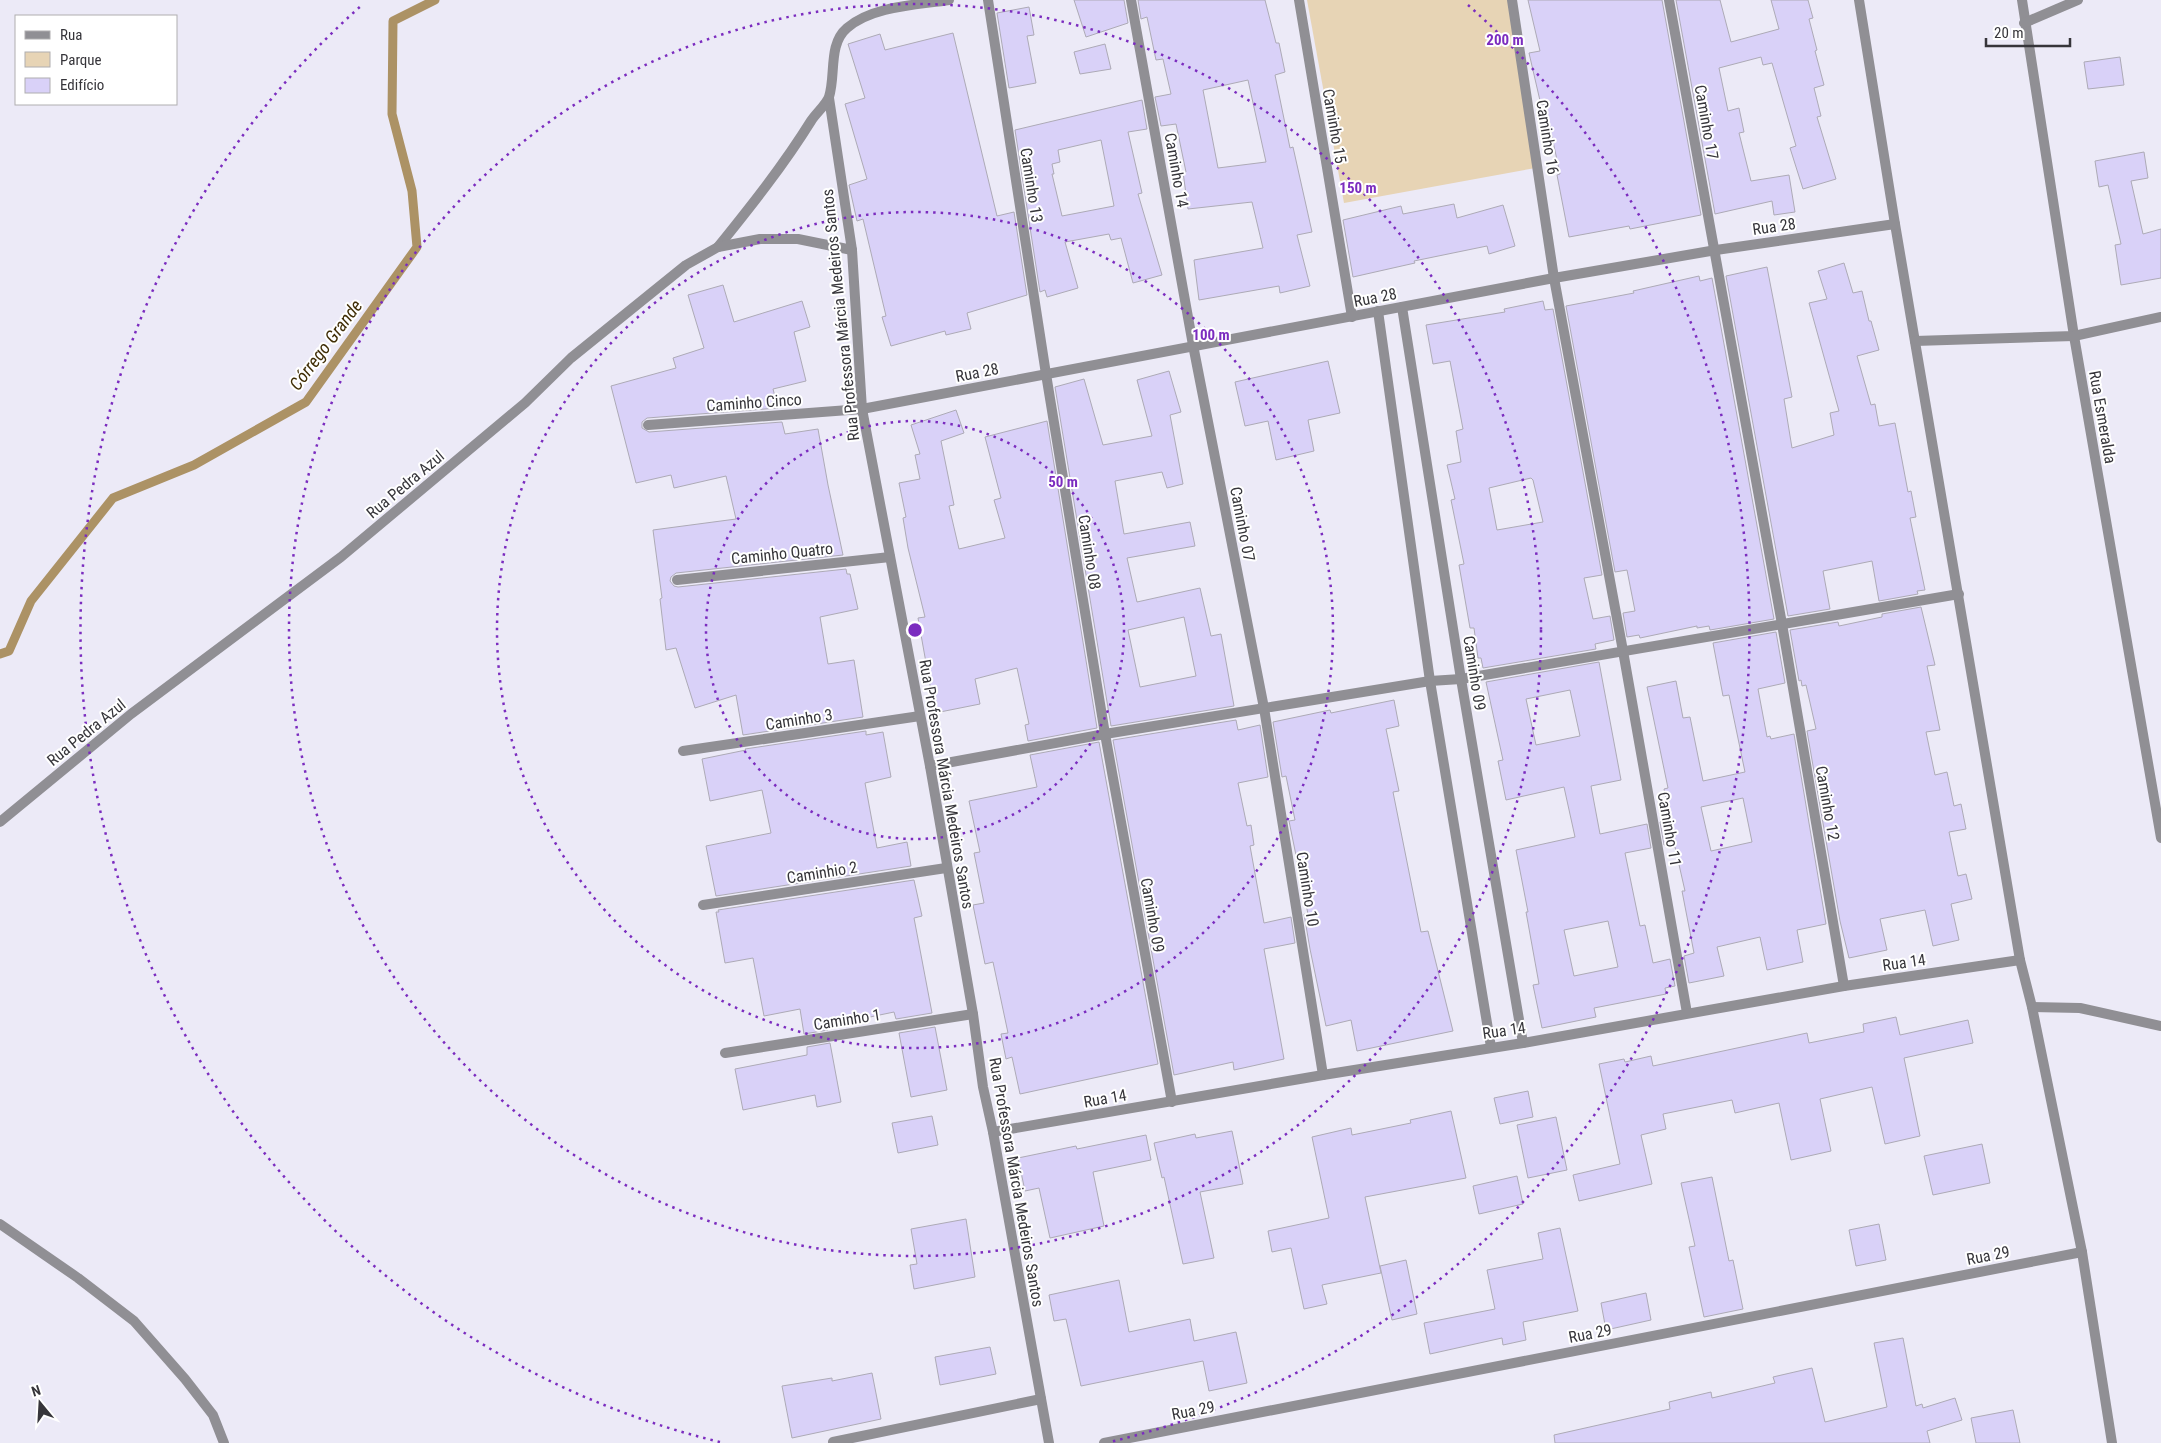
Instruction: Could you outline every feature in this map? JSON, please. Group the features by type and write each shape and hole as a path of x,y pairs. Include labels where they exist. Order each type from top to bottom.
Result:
{"street":[{"path":"718,247 765,190 828,98 836,46 845,29 874,12 949,0"},
{"name":"Caminho 13","path":"988,0 1046,374"},
{"name":"Caminho 14","path":"1131,0 1193,346"},
{"name":"Caminho 15","path":"1298,0 1352,317"},
{"name":"Caminho 16","path":"1512,0 1554,278 1623,651"},
{"name":"Caminho 17","path":"1669,0 1716,250 1782,624"},
{"path":"1860,0 1895,224 2020,960 2032,1007 2082,1252 2112,1443"},
{"name":"Rua Esmeralda","path":"2022,0 2024,24 2074,336 2161,838"},
{"path":"2024,24 2078,0"},
{"name":"Rua Professora Márcia Medeiros Santos","path":"828,98 852,250 862,409 930,766 946,868 973,1014 983,1087 993,1132 1049,1443"},
{"name":"Rua 28","path":"862,409 1554,278 1716,250 1895,224"},
{"name":"Rua Pedra Azul","path":"0,822 131,714 341,557 525,403 571,358 686,266 718,247 760,239 798,239 852,250"},
{"name":"Caminho 09","path":"1402,307 1461,679 1523,1043"},
{"path":"1378,311 1430,681 1491,1047"},
{"path":"1915,341 2074,336 2161,317"},
{"name":"Caminho 07","path":"1193,346 1264,708"},
{"name":"Caminho 08","path":"1046,374 1105,734"},
{"name":"Caminho Cinco","path":"648,425 862,409"},
{"name":"Caminho Quatro","path":"677,580 890,557"},
{"path":"930,766 1105,734 1430,681 1461,679 1959,594"},
{"name":"Caminho 12","path":"1782,624 1844,986"},
{"name":"Caminho 11","path":"1623,651 1687,1013"},
{"name":"Caminho 10","path":"1264,708 1323,1075"},
{"name":"Caminho 3","path":"684,751 920,716"},
{"name":"Caminho 09","path":"1105,734 1172,1102"},
{"name":"Caminhio 2","path":"702,905 946,868"},
{"name":"Rua 14","path":"993,1132 1323,1075 1523,1043 1844,986 2020,960"},
{"path":"2032,1007 2080,1008 2161,1026"},
{"name":"Caminho 1","path":"725,1053 973,1014"},
{"path":"0,1224 78,1278 134,1321 185,1379 212,1415 224,1443"},
{"name":"Rua 29","path":"1104,1443 2082,1252"},
{"path":"833,1442 1041,1399"}],"green space":[{"path":"1307,0 1511,0 1541,167 1344,203"}],"building":[{"path":"1074,0 1124,0 1128,23 1086,37"},
{"path":"1138,0 1265,0 1276,43 1279,43 1285,72 1275,75 1290,148 1293,147 1312,232 1297,235 1310,286 1280,293 1279,286 1199,300 1194,260 1263,248 1252,202 1188,209 1183,172 1186,172 1176,124 1161,126 1155,97 1171,94 1163,59 1156,60 1147,17 1141,19","holes":["1248,80 1266,162 1218,168 1203,90"]},
{"path":"1528,0 1662,0 1701,215 1630,229 1629,226 1569,237 1557,175 1560,174 1545,104 1541,105 1529,53 1540,51"},
{"path":"1676,0 1720,0 1731,42 1779,29 1771,0 1808,0 1813,18 1809,19 1817,50 1815,51 1824,85 1814,88 1821,116 1817,117 1836,179 1803,189 1790,148 1796,146 1772,63 1763,65 1761,57 1719,68 1728,111 1739,108 1744,132 1739,133 1751,181 1789,175 1795,212 1774,215 1772,201 1715,214"},
{"path":"1029,7 1034,35 1027,36 1036,83 1009,88 997,13"},
{"path":"953,33 997,216 1014,212 1027,295 967,313 971,329 946,335 945,331 891,346 882,317 886,316 863,219 857,221 849,185 867,179 845,104 865,98 848,44 880,34 885,50"},
{"path":"1105,44 1111,69 1080,74 1074,52"},
{"path":"2120,57 2124,85 2088,89 2084,62"},
{"path":"1142,100 1147,129 1128,132 1142,193 1138,194 1162,275 1133,283 1121,238 1111,240 1109,234 1065,242 1078,288 1047,297 1045,290 1040,292 1015,130","holes":["1101,140 1114,206 1062,216 1052,174 1054,174 1052,164 1060,162 1058,150"]},
{"path":"2144,152 2148,178 2131,181 2143,234 2161,229 2161,278 2121,285 2115,245 2121,244 2108,185 2099,187 2095,161"},
{"path":"1454,204 1457,218 1503,205 1515,246 1489,254 1487,246 1414,261 1415,263 1353,277 1343,220 1401,206 1403,214"},
{"path":"1844,263 1853,293 1862,291 1869,321 1871,321 1879,350 1857,356 1871,405 1875,404 1879,426 1895,423 1908,492 1911,491 1916,517 1910,518 1925,590 1917,591 1918,594 1879,601 1872,561 1823,571 1830,609 1788,616 1726,276 1767,267 1792,397 1784,399 1792,448 1834,435 1830,413 1839,411 1809,303 1827,299 1818,271"},
{"path":"1699,276 1700,281 1712,278 1774,619 1710,630 1709,626 1697,628 1697,626 1640,638 1639,635 1627,637 1623,613 1635,611 1627,570 1615,572 1566,306 1634,293 1633,291"},
{"path":"723,285 734,322 802,301 810,327 794,332 806,381 773,389 778,408 647,418 642,422 642,428 649,432 782,422 785,434 818,429 843,555 676,573 671,577 670,581 674,586 678,587 846,569 847,574 850,574 858,609 820,617 828,664 854,660 863,717 743,735 736,695 695,708 676,648 666,650 660,599 662,598 653,530 736,519 726,476 674,488 671,475 636,483 611,386 676,368 673,358 704,348 688,295"},
{"path":"1543,301 1545,310 1553,309 1602,575 1584,578 1593,619 1610,616 1614,640 1595,644 1596,649 1483,668 1481,658 1478,658 1474,628 1470,628 1459,565 1464,564 1451,500 1455,499 1447,465 1461,462 1456,431 1463,429 1450,361 1433,364 1426,325 1505,312 1504,309","holes":["1531,478 1543,522 1497,530 1489,488"]},
{"path":"1328,361 1340,413 1308,420 1314,451 1276,460 1268,421 1245,426 1235,382"},
{"path":"1169,371 1181,412 1170,415 1183,484 1167,488 1162,472 1115,481 1124,534 1190,522 1195,546 1127,558 1137,602 1200,588 1211,636 1221,634 1234,706 1111,726 1055,387 1084,379 1103,445 1152,436 1137,380","holes":["1184,617 1196,676 1140,687 1128,630"]},
{"path":"956,410 964,433 941,441 954,505 949,506 959,549 1005,538 994,500 1001,498 985,437 1047,421 1097,728 1028,741 1025,725 1029,724 1017,668 975,679 980,704 935,713 918,618 925,617 908,548 903,518 906,517 899,483 920,479 915,455 920,454 911,425"},
{"path":"1921,607 1935,665 1927,666 1940,730 1926,732 1935,775 1947,772 1954,806 1961,804 1966,829 1949,832 1958,876 1966,874 1972,899 1951,904 1959,940 1933,946 1925,910 1880,919 1887,950 1849,958 1840,921 1807,731 1816,729 1806,685 1802,686 1801,680 1799,681 1790,630 1838,622 1839,626 1882,617 1882,614"},
{"path":"1776,632 1785,683 1758,689 1767,737 1770,736 1771,739 1794,734 1826,924 1797,930 1803,962 1767,970 1760,937 1717,947 1724,976 1689,983 1684,956 1694,953 1682,891 1685,891 1675,847 1672,847 1671,843 1664,845 1660,822 1670,819 1664,789 1668,788 1647,687 1676,681 1683,718 1690,717 1703,781 1745,772 1729,695 1723,696 1713,643","holes":["1743,798 1752,842 1711,851 1701,807"]},
{"path":"1599,662 1621,780 1591,786 1600,834 1647,824 1651,848 1625,853 1640,926 1645,925 1653,963 1670,959 1675,986 1665,988 1666,994 1594,1008 1596,1017 1542,1028 1533,985 1539,984 1516,850 1575,837 1564,787 1506,800 1498,761 1503,760 1486,682","holes":["1570,690 1580,736 1536,745 1526,699","1608,921 1618,967 1574,976 1564,930"]},
{"path":"1394,700 1399,726 1386,729 1399,791 1393,792 1421,932 1428,931 1453,1031 1357,1051 1351,1020 1326,1026 1304,914 1308,914 1289,821 1295,820 1286,776 1282,777 1273,722 1330,710 1331,713"},
{"path":"1236,720 1238,730 1260,725 1268,777 1238,783 1247,826 1251,825 1254,845 1250,846 1264,923 1291,917 1295,943 1264,949 1284,1059 1234,1070 1233,1062 1174,1075 1113,740"},
{"path":"866,731 866,735 883,732 891,777 865,783 877,848 907,842 911,866 716,896 706,846 771,833 762,790 710,801 702,759 745,749"},
{"path":"1099,742 1158,1064 1020,1094 1012,1057 1006,1059 1001,1034 1008,1033 993,962 985,964 973,905 984,903 974,853 980,852 969,801 1037,787 1030,755"},
{"path":"914,880 922,916 914,918 932,1013 896,1019 894,1012 827,1026 828,1030 804,1034 800,1009 764,1016 753,958 725,963 716,912 719,912 718,910"},
{"path":"1896,1017 1900,1035 1968,1020 1973,1043 1904,1058 1920,1136 1885,1144 1872,1087 1820,1099 1831,1151 1791,1160 1779,1103 1735,1113 1732,1100 1663,1114 1666,1129 1641,1135 1652,1184 1579,1201 1573,1175 1620,1164 1599,1064 1624,1059 1625,1062 1651,1056 1653,1066 1807,1033 1809,1043 1864,1032 1863,1024"},
{"path":"935,1027 947,1090 911,1097 899,1033"},
{"path":"830,1043 841,1102 817,1107 815,1095 743,1110 735,1069 807,1055 807,1047"},
{"path":"1528,1091 1533,1117 1500,1124 1494,1098"},
{"path":"1451,1111 1466,1178 1365,1197 1381,1273 1322,1285 1327,1304 1304,1309 1291,1248 1272,1252 1268,1231 1329,1218 1312,1137 1351,1128 1352,1135 1411,1123 1410,1120"},
{"path":"932,1116 938,1145 898,1153 892,1123"},
{"path":"1556,1117 1567,1170 1528,1178 1517,1125"},
{"path":"1232,1131 1243,1184 1200,1192 1214,1258 1183,1264 1164,1177 1162,1178 1154,1143 1195,1134 1196,1138"},
{"path":"1146,1135 1151,1160 1093,1172 1104,1226 1050,1238 1039,1188 1025,1191 1018,1158 1076,1146 1077,1149"},
{"path":"1982,1144 1990,1183 1933,1195 1924,1156"},
{"path":"1517,1176 1523,1204 1479,1214 1473,1186"},
{"path":"1712,1177 1729,1261 1733,1260 1743,1309 1704,1317 1689,1247 1695,1246 1681,1183"},
{"path":"966,1219 975,1277 914,1289 910,1265 917,1264 911,1229"},
{"path":"1879,1224 1886,1260 1856,1266 1849,1230"},
{"path":"1560,1228 1578,1311 1523,1322 1526,1340 1503,1345 1502,1338 1430,1354 1424,1323 1495,1309 1487,1270 1543,1259 1538,1233"},
{"path":"1406,1260 1417,1314 1392,1320 1380,1266"},
{"path":"1119,1280 1129,1332 1190,1319 1194,1341 1236,1332 1247,1383 1209,1391 1203,1361 1081,1386 1066,1319 1054,1321 1049,1295"},
{"path":"1646,1293 1651,1320 1606,1330 1601,1303"},
{"path":"1903,1338 1916,1406 1922,1404 1923,1408 1955,1398 1962,1420 1927,1431 1930,1443 1555,1443 1554,1435 1670,1409 1669,1402 1711,1392 1712,1398 1775,1383 1773,1377 1812,1368 1825,1422 1887,1407 1874,1343"},
{"path":"990,1347 996,1374 940,1385 935,1357"},
{"path":"872,1373 881,1419 792,1438 782,1386 832,1378 832,1381"},
{"path":"2013,1410 2020,1443 1976,1443 1971,1418"}],"waterway":[{"name":"Córrego Grande","path":"0,654 9,651 31,601 113,498 194,465 306,402 417,247 412,191 392,114 393,21 435,0"}]}
